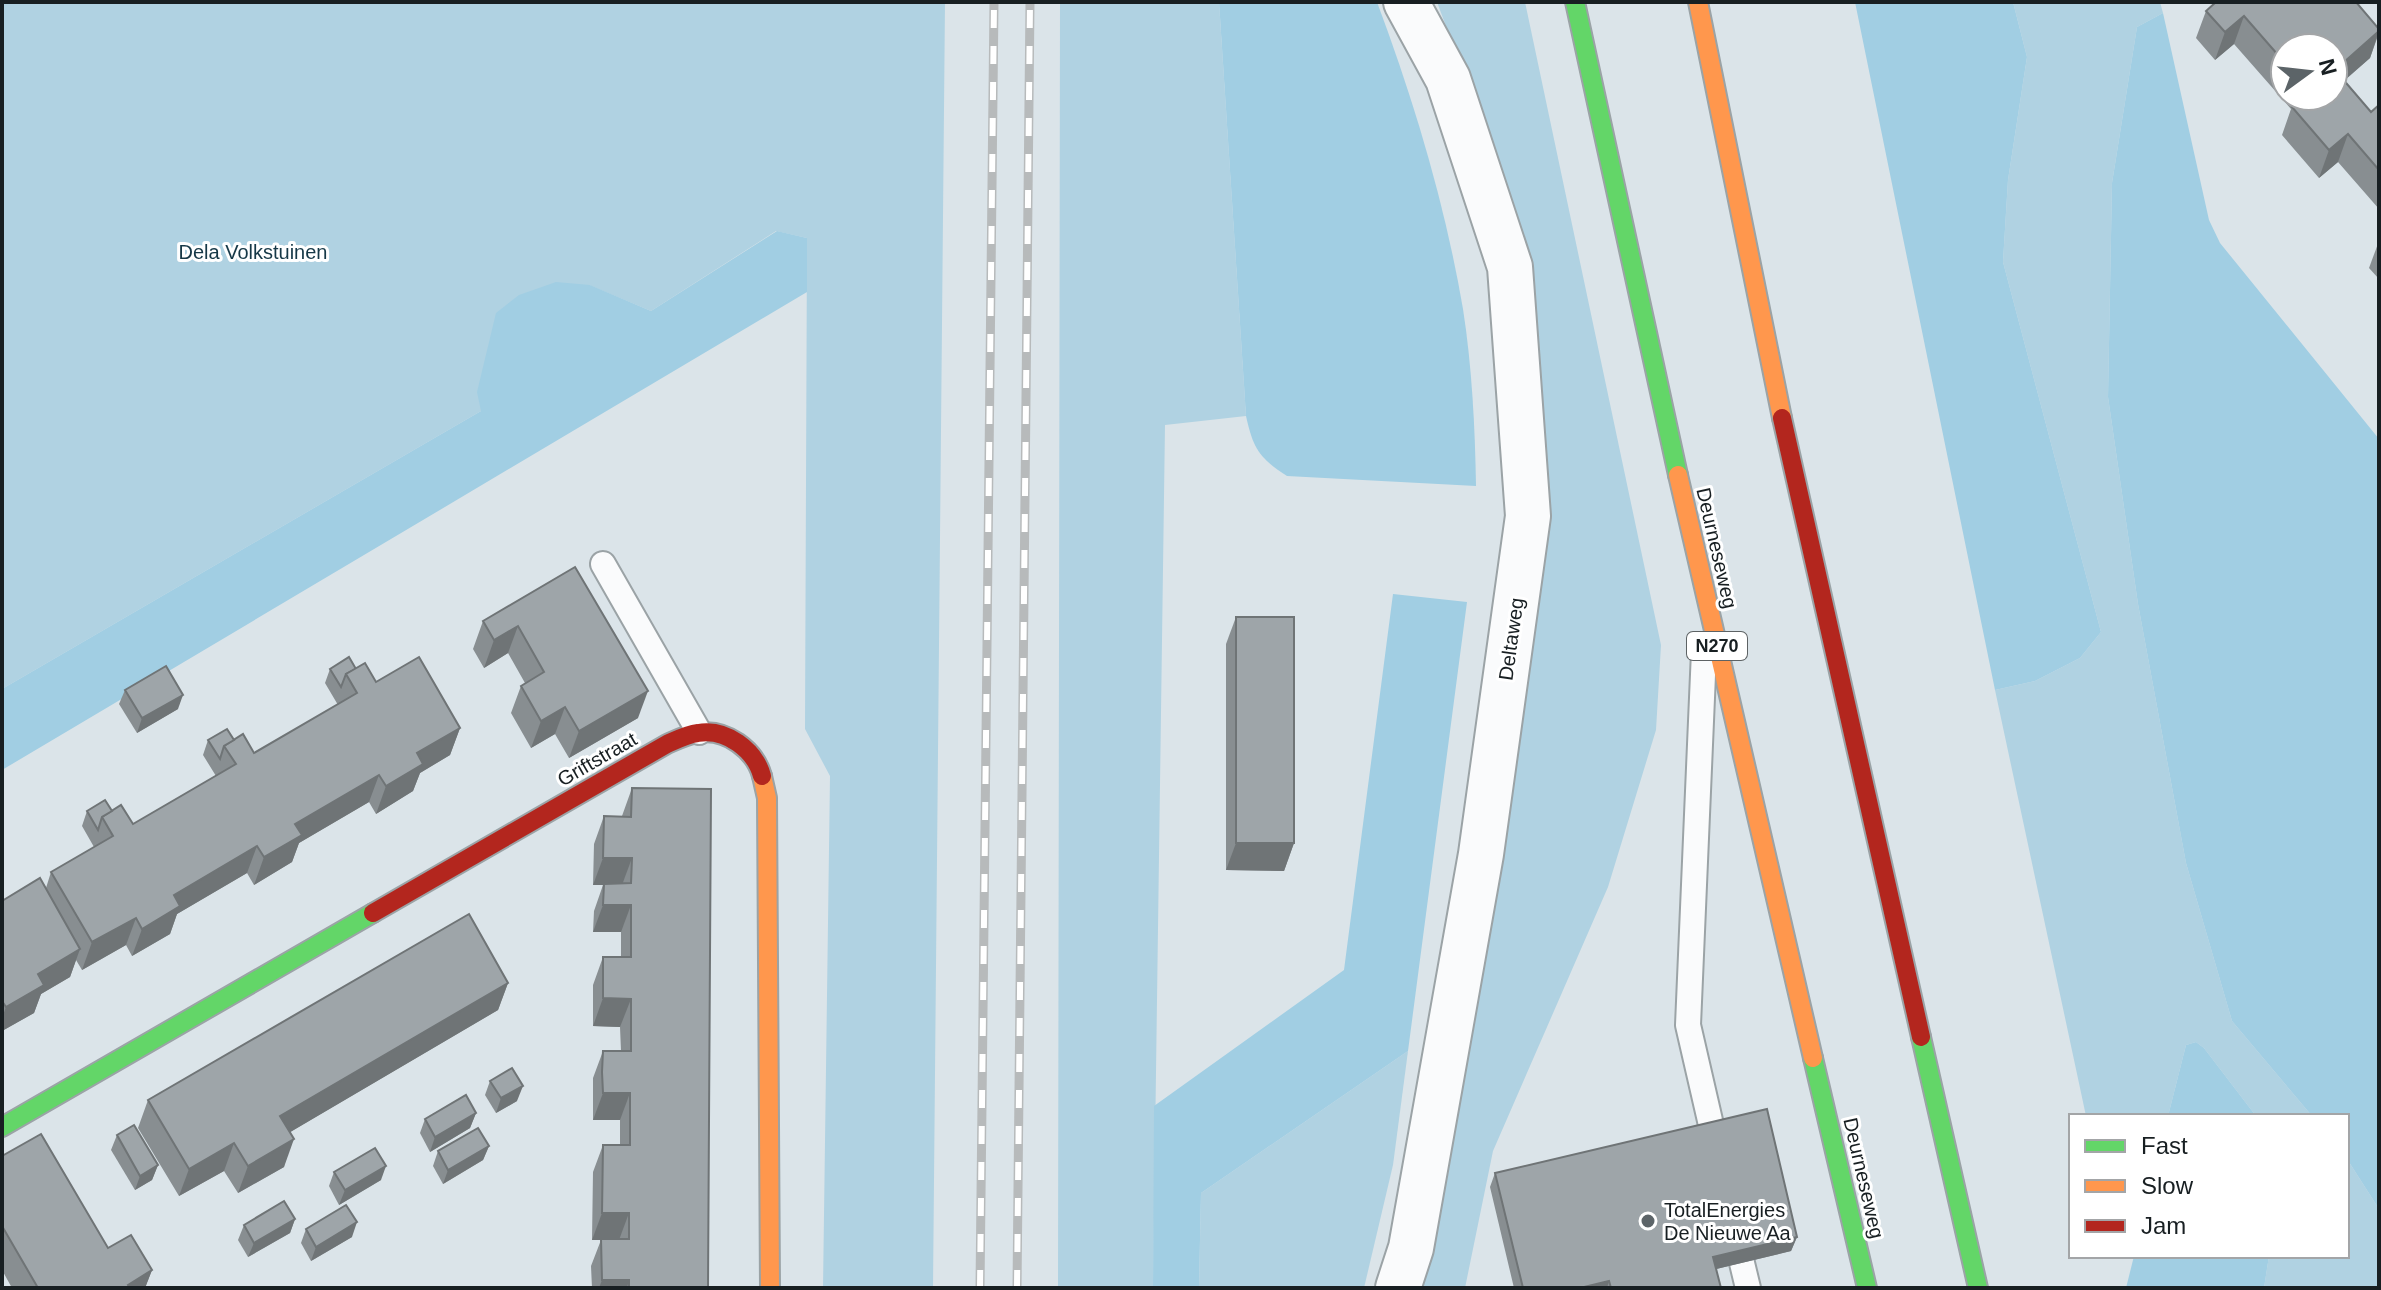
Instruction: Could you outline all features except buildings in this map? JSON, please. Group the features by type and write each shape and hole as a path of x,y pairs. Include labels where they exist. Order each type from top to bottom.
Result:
{"main road":[{"name":"Deurneseweg","path":"1575,2 1706,601 1867,1288"},
{"path":"1698,2 1776,393 1978,1288"},
{"path":"699,732 734,739 758,762 767,798 770,1288"},
{"name":"Griftstraat","path":"2,1127 667,744 699,732"}],"street":[{"name":"Deltaweg","path":"1398,1288 1411,1248 1481,854 1528,516 1510,267 1448,79 1406,2"}],"lane":[{"path":"603,564 699,732"},
{"path":"1706,601 1688,1025 1723,1180"},
{"path":"1730,1211 1748,1288"}],"green space":[{"name":"Dela Volkstuinen","path":"2,2 945,2 933,1288 823,1288 830,776 805,729 807,238 776,231 651,311 589,285 481,411 2,689"},
{"path":"1060,2 1219,2 1246,416 1165,425 1153,1288 1058,1288"},
{"path":"1437,2 1525,2 1661,645 1656,730 1608,887 1493,1151 1465,1288 1422,1288 1448,1175 1533,522 1460,64"},
{"path":"2013,2 2160,2 2163,13 2137,27 2112,183 2108,397 2138,604 2186,863 2232,1021 2310,1114 2254,1114 2204,1048 2196,1042 2186,1045 2169,1114 2086,1114 1995,690 2035,681 2080,658 2101,632 2003,262 2008,180 2027,57"},
{"path":"1408,1051 1393,1165 1364,1288 1199,1288 1201,1193"},
{"path":"2349,1162 2379,1209 2379,1288 2264,1288 2269,1258 2349,1258"}],"shaded area":[{"path":"1219,2 1377,2 1427,153 1456,270 1471,375 1476,486 1287,476 1264,458 1255,444 1246,416"},
{"path":"1855,2 2013,2 2027,57 2008,180 2003,262 2101,632 2080,658 2035,681 1995,690"},
{"path":"2163,13 2209,220 2220,243 2379,439 2379,1209 2349,1162 2349,1114 2310,1114 2232,1021 2186,863 2138,604 2108,397 2112,183 2137,27"},
{"path":"777,231 807,238 807,292 2,770 2,689 481,411 477,392 496,313 519,295 556,282 590,285 651,311"},
{"path":"1393,594 1467,602 1408,1051 1201,1193 1199,1288 1153,1288 1154,1106 1344,970"},
{"path":"2196,1042 2204,1048 2254,1114 2169,1114 2186,1045"},
{"path":"2134,1258 2269,1258 2264,1288 2126,1288"}],"railway":[{"path":"980,1288 994,2"},
{"path":"1017,1288 1030,2"}],"traffic: fast":[{"path":"1575,2 1678,475"},
{"path":"2,1127 373,913"},
{"path":"1921,1037 1978,1288"},
{"path":"1813,1058 1867,1288"}],"traffic: slow":[{"path":"1698,2 1782,418"},
{"path":"1678,475 1813,1058"},
{"path":"762,776 767,798 770,1288"}],"traffic: jam":[{"path":"1782,418 1921,1037"},
{"path":"373,913 686,736 709,732 729,738 753,758 762,776"}],"place":[{"name":"TotalEnergies De Nieuwe Aa","path":"1648,1221"}]}
